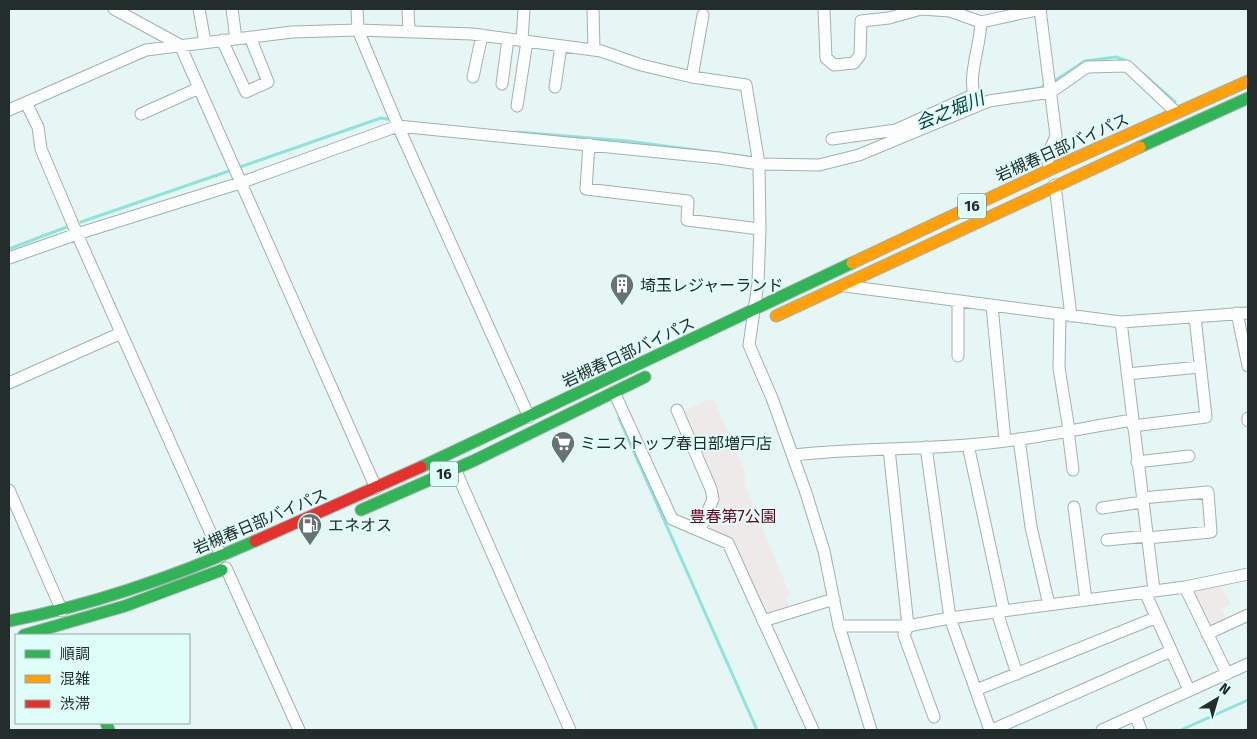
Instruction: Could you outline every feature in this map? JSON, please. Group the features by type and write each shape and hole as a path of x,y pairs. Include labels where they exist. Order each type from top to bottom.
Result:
{"main road":[{"name":"岩槻春日部バイパス","path":"9,621 62,610 130,589 221,556 376,488 1049,170 1248,81"},
{"name":"岩槻春日部バイパス","path":"746,330 1055,185 1248,98"},
{"name":"岩槻春日部バイパス","path":"354,513 455,469 657,371"},
{"name":"岩槻春日部バイパス","path":"32,634 66,630 186,585 230,566"},
{"path":"62,610 66,630"}],"street":[{"path":"114,9 180,45 376,488"},
{"path":"200,9 205,42"},
{"path":"232,9 236,39"},
{"path":"357,9 358,30 398,126 529,417"},
{"path":"408,9 409,32"},
{"path":"517,106 524,41 524,9"},
{"path":"593,9 594,50"},
{"path":"824,9 826,58 834,65 854,63 860,54 861,21 889,18 921,9 950,11 982,22 1040,9 1056,136 1047,156 1049,170"},
{"path":"692,78 703,15"},
{"path":"975,100 974,61 980,44 982,22"},
{"path":"9,110 146,50 292,32 358,30 482,35 594,50 692,78 746,85 759,164 760,229 754,311 746,330 749,345 793,454 824,551 839,626 871,730"},
{"path":"473,77 482,35"},
{"path":"222,40 246,92 268,82 250,37"},
{"path":"502,84 508,39"},
{"path":"555,87 561,46"},
{"path":"832,139 896,130 975,100 989,101 1050,86 1088,67 1127,66 1177,113"},
{"path":"141,114 199,88"},
{"path":"9,258 77,234 240,183 398,126 589,144 759,164 819,165 859,155 891,143 975,100"},
{"path":"26,103 38,127 42,149 77,234 221,556"},
{"path":"888,131 891,143"},
{"path":"589,144 586,189 688,201 687,220 760,229"},
{"path":"1055,185 1065,315 1059,368 1073,470"},
{"path":"842,286 1122,322 1243,313 1248,366"},
{"path":"958,301 958,356"},
{"path":"992,306 1005,441"},
{"path":"793,454 840,449 889,449 968,445 1019,439 1069,430 1206,417 1195,317"},
{"path":"1122,322 1132,423 1147,537 1149,591 1155,618 1189,690"},
{"path":"9,383 121,333"},
{"path":"1127,374 1200,367"},
{"path":"614,392 635,428 672,519 728,543 813,730"},
{"path":"677,410 711,489 713,499 701,527"},
{"path":"1019,439 1031,527 1049,605"},
{"path":"968,445 1000,611 1017,674"},
{"path":"926,447 950,618 991,730 1171,651"},
{"path":"889,449 908,626 904,635 934,717"},
{"path":"1137,462 1189,456"},
{"path":"455,469 570,730"},
{"path":"9,490 62,610"},
{"path":"1102,508 1142,500 1208,492 1211,532 1107,540"},
{"path":"1074,507 1086,600"},
{"path":"230,566 300,730"},
{"path":"839,626 908,626 950,618 1185,587 1248,574"},
{"path":"1185,587 1227,674"},
{"path":"763,620 834,599"},
{"path":"1207,634 1248,616"},
{"path":"976,690 1155,618"},
{"path":"1102,730 1136,717 1189,690 1248,664"},
{"path":"1136,717 1141,730"}],"green space":[{"name":"豊春第7公園","path":"713,398 745,472 744,483 790,595 786,598 789,608 772,614 766,613 732,539 705,526 716,499 681,415 684,410"},
{"path":"1221,586 1231,604 1221,609 1227,621 1209,629 1194,593 1196,590"}],"waterway":[{"name":"会之堀川","path":"1053,82 1085,61 1116,57 1129,62"},
{"name":"会之堀川","path":"1142,73 1175,102"},
{"name":"会之堀川","path":"978,98 1040,88 1047,84"},
{"path":"240,167 381,118 394,120"},
{"path":"517,132 627,141 756,158"},
{"path":"81,222 229,171"},
{"path":"9,249 72,225"},
{"path":"619,418 757,730"},
{"path":"1181,730 1248,700"}],"traffic: fast":[{"path":"1140,147 1248,98"},
{"path":"421,467 852,263"},
{"path":"361,510 473,461 645,377"},
{"path":"9,621 72,607 134,588 195,566 255,541"},
{"path":"27,634 125,606 222,570"},
{"path":"106,724 109,730"}],"traffic: slow":[{"path":"852,263 1049,170 1248,81"},
{"path":"776,316 1140,147"}],"traffic: jam":[{"path":"255,541 421,467"}],"place":[{"name":"埼玉レジャーランド","path":"622,306"},
{"name":"ミニストップ春日部増戸店","path":"563,464"},
{"name":"エネオス","path":"310,546"}]}
